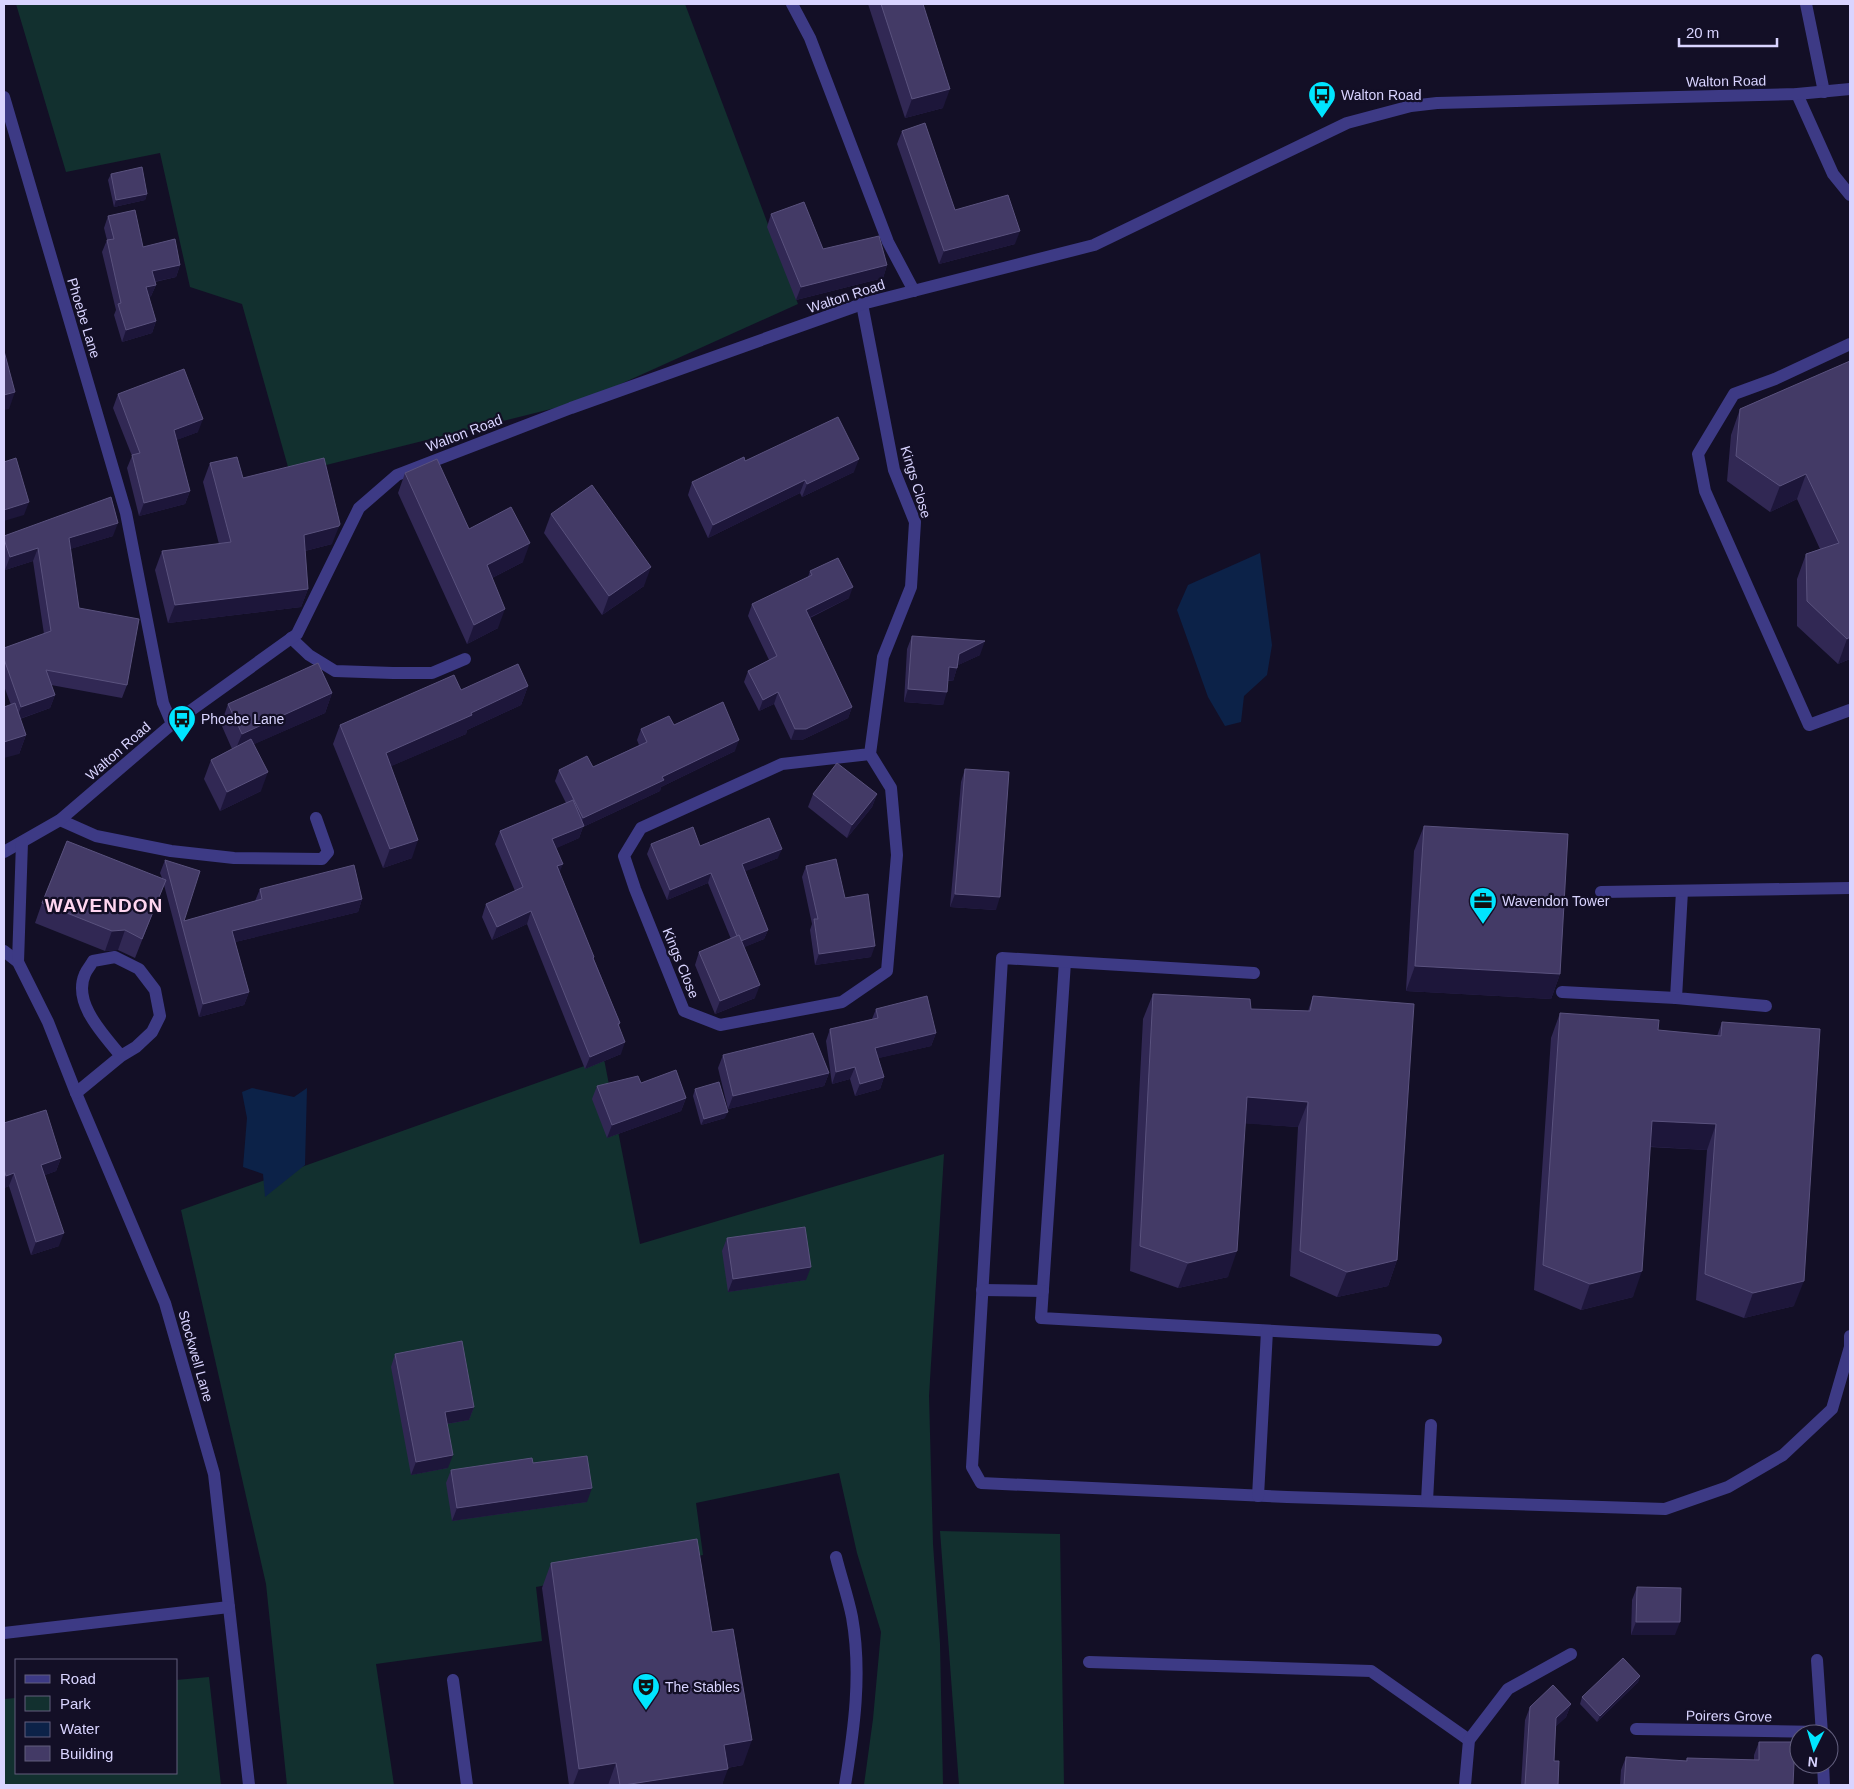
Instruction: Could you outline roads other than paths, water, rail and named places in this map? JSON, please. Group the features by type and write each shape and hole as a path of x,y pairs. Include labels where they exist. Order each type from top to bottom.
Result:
{"street":[{"path":"792,4 810,38 888,242 914,292"},
{"path":"1806,4 1824,92"},
{"name":"Walton Road","path":"4,852 60,820 172,724 296,634 359,508 397,475 571,408 862,304 1094,245 1347,123 1411,106 1437,103 1797,94 1850,89"},
{"path":"1797,94 1833,174 1850,195"},
{"name":"Phoebe Lane","path":"4,97 126,513 163,703 172,724"},
{"name":"Kings Close","path":"862,304 894,470 915,522 911,587 882,657 870,754 891,788 897,855 887,970 842,1002 720,1025 684,1011 635,889 624,856 641,828 782,764 870,754"},
{"path":"1850,344 1775,379 1734,394 1698,454 1705,491 1809,725 1850,710"},
{"path":"291,638 309,655 335,670 393,674 432,673 465,659"},
{"path":"60,820 96,836 171,852 234,858 322,859 328,852 316,818"},
{"name":"Stockwell Lane","path":"18,962 22,842"},
{"path":"1601,892 1850,888"},
{"path":"1676,998 1682,891"},
{"name":"Stockwell Lane","path":"4,951 18,962 48,1022 165,1303 214,1474 249,1785"},
{"path":"76,1093 121,1056 136,1047 152,1032 160,1016 155,990 139,969 115,957 94,961 84,975 82,999 94,1022 121,1056"},
{"path":"1254,973 1002,958 972,1467 981,1483 1258,1496 1665,1508 1728,1488 1783,1455 1832,1409 1850,1347 1850,1336"},
{"path":"1065,962 1041,1318 1436,1340"},
{"path":"1562,992 1676,998 1766,1006"},
{"path":"982,1290 1043,1291"},
{"path":"1258,1496 1268,1330"},
{"path":"1427,1501 1431,1425"},
{"path":"836,1557 852,1616 856,1660 855,1725 845,1785"},
{"path":"4,1634 229,1608"},
{"path":"1465,1785 1469,1740 1508,1689 1571,1654"},
{"name":"Poirers Grove","path":"1817,1660 1821,1724"},
{"path":"1089,1662 1371,1671 1469,1740"},
{"path":"453,1680 467,1785"},
{"name":"Poirers Grove","path":"1636,1730 1789,1732"}],"water":[{"path":"1260,553 1272,645 1267,675 1244,696 1241,722 1225,726 1208,697 1177,610 1188,585"},
{"path":"252,1088 294,1097 307,1088 305,1165 265,1197 263,1174 243,1167 247,1118 242,1092"}],"place":[{"name":"Walton Road","path":"1322,119"},
{"name":"Phoebe Lane","path":"182,743"},
{"name":"Wavendon Tower","path":"1483,925"},
{"name":"The Stables","path":"646,1711"}],"district":[{"name":"WAVENDON","path":"104,905"}]}
